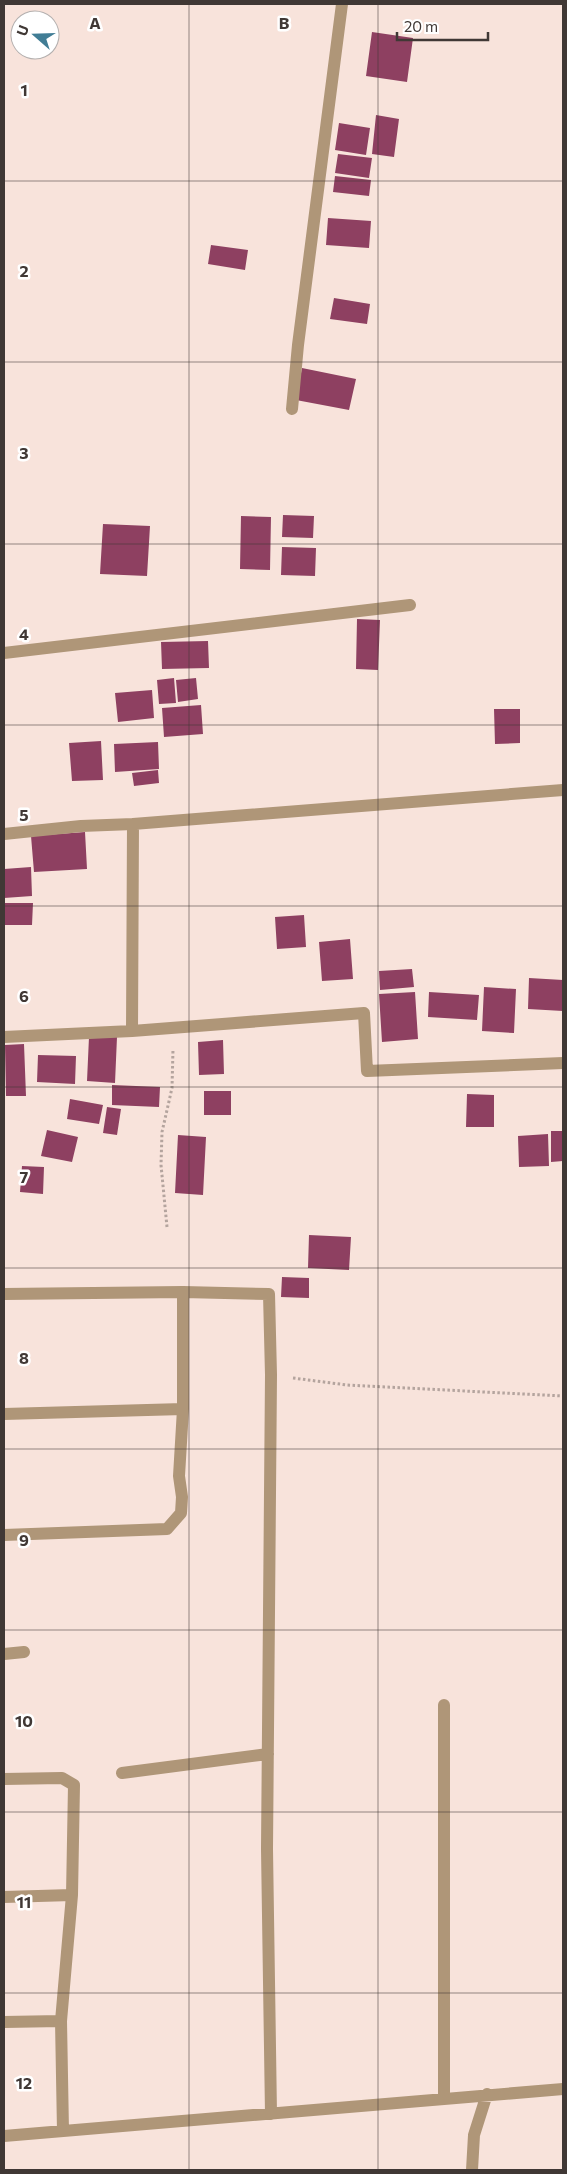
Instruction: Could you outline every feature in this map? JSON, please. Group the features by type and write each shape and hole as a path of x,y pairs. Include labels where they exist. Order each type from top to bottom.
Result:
{"street":[{"path":"292,409 298,345 342,4"},
{"path":"4,654 410,606"},
{"path":"4,834 81,826 132,824 563,790"},
{"path":"132,824 132,1031"},
{"path":"4,1037 132,1031 364,1013 367,1071 563,1063"},
{"path":"4,1294 183,1292 269,1294 268,1754 271,2114"},
{"path":"4,1535 167,1529 181,1513 182,1497 179,1476 183,1409 183,1292"},
{"path":"4,1414 183,1409"},
{"path":"4,1654 24,1652"},
{"path":"444,1705 444,2098"},
{"path":"122,1772 268,1754"},
{"path":"4,1779 62,1778 74,1785 72,1895 61,2021 63,2131"},
{"path":"4,1897 72,1895"},
{"path":"4,2022 61,2021"},
{"path":"4,2136 563,2089"},
{"path":"472,2170 474,2135 486,2094"}],"path":[{"path":"167,1227 161,1165 162,1140 172,1088 173,1028"},
{"path":"270,1374 347,1385 563,1396"}],"building":[{"path":"372,32 413,38 407,82 366,76"},
{"path":"376,115 399,119 394,157 372,154"},
{"path":"339,123 370,128 366,155 335,150"},
{"path":"338,154 372,158 369,178 335,173"},
{"path":"335,176 371,180 369,196 333,192"},
{"path":"328,218 371,221 369,248 326,245"},
{"path":"211,245 248,250 245,270 208,264"},
{"path":"334,298 370,304 367,324 330,319"},
{"path":"302,368 356,379 349,410 296,400"},
{"path":"283,515 314,516 313,538 282,537"},
{"path":"241,516 271,517 270,570 240,569"},
{"path":"103,524 150,526 147,576 100,574"},
{"path":"282,547 316,548 315,576 281,575"},
{"path":"357,619 380,620 378,670 356,669"},
{"path":"208,641 209,668 162,669 161,642"},
{"path":"174,678 176,703 159,704 157,680"},
{"path":"196,678 198,699 178,702 176,680"},
{"path":"152,690 154,718 118,722 115,693"},
{"path":"201,705 203,734 164,737 162,708"},
{"path":"494,709 520,709 520,743 495,744"},
{"path":"101,741 103,780 72,781 69,743"},
{"path":"158,742 159,769 115,772 114,744"},
{"path":"158,770 159,783 134,786 132,773"},
{"path":"85,832 87,869 34,872 31,836"},
{"path":"31,867 32,896 4,898 4,869"},
{"path":"4,903 33,903 32,925 4,925"},
{"path":"304,915 306,947 277,949 275,917"},
{"path":"350,939 353,979 322,981 319,942"},
{"path":"412,969 414,987 380,990 379,971"},
{"path":"529,978 563,980 563,1011 528,1009"},
{"path":"484,987 516,989 514,1033 482,1031"},
{"path":"415,992 418,1039 382,1042 379,994"},
{"path":"429,992 479,995 477,1020 428,1017"},
{"path":"89,1037 117,1037 115,1083 87,1081"},
{"path":"223,1040 224,1074 199,1075 198,1042"},
{"path":"24,1044 26,1096 6,1096 5,1045"},
{"path":"38,1055 76,1056 75,1084 37,1082"},
{"path":"112,1085 160,1087 159,1107 112,1105"},
{"path":"204,1091 231,1091 231,1115 204,1115"},
{"path":"467,1094 494,1095 494,1127 466,1127"},
{"path":"70,1099 103,1105 99,1124 67,1119"},
{"path":"107,1107 121,1109 117,1135 103,1133"},
{"path":"47,1130 78,1137 72,1162 41,1156"},
{"path":"551,1131 563,1131 563,1161 551,1162"},
{"path":"548,1134 549,1166 519,1167 518,1136"},
{"path":"178,1135 206,1137 203,1195 175,1193"},
{"path":"22,1166 44,1167 43,1194 20,1192"},
{"path":"309,1235 351,1237 349,1270 308,1268"},
{"path":"282,1277 309,1278 309,1298 281,1297"}]}
